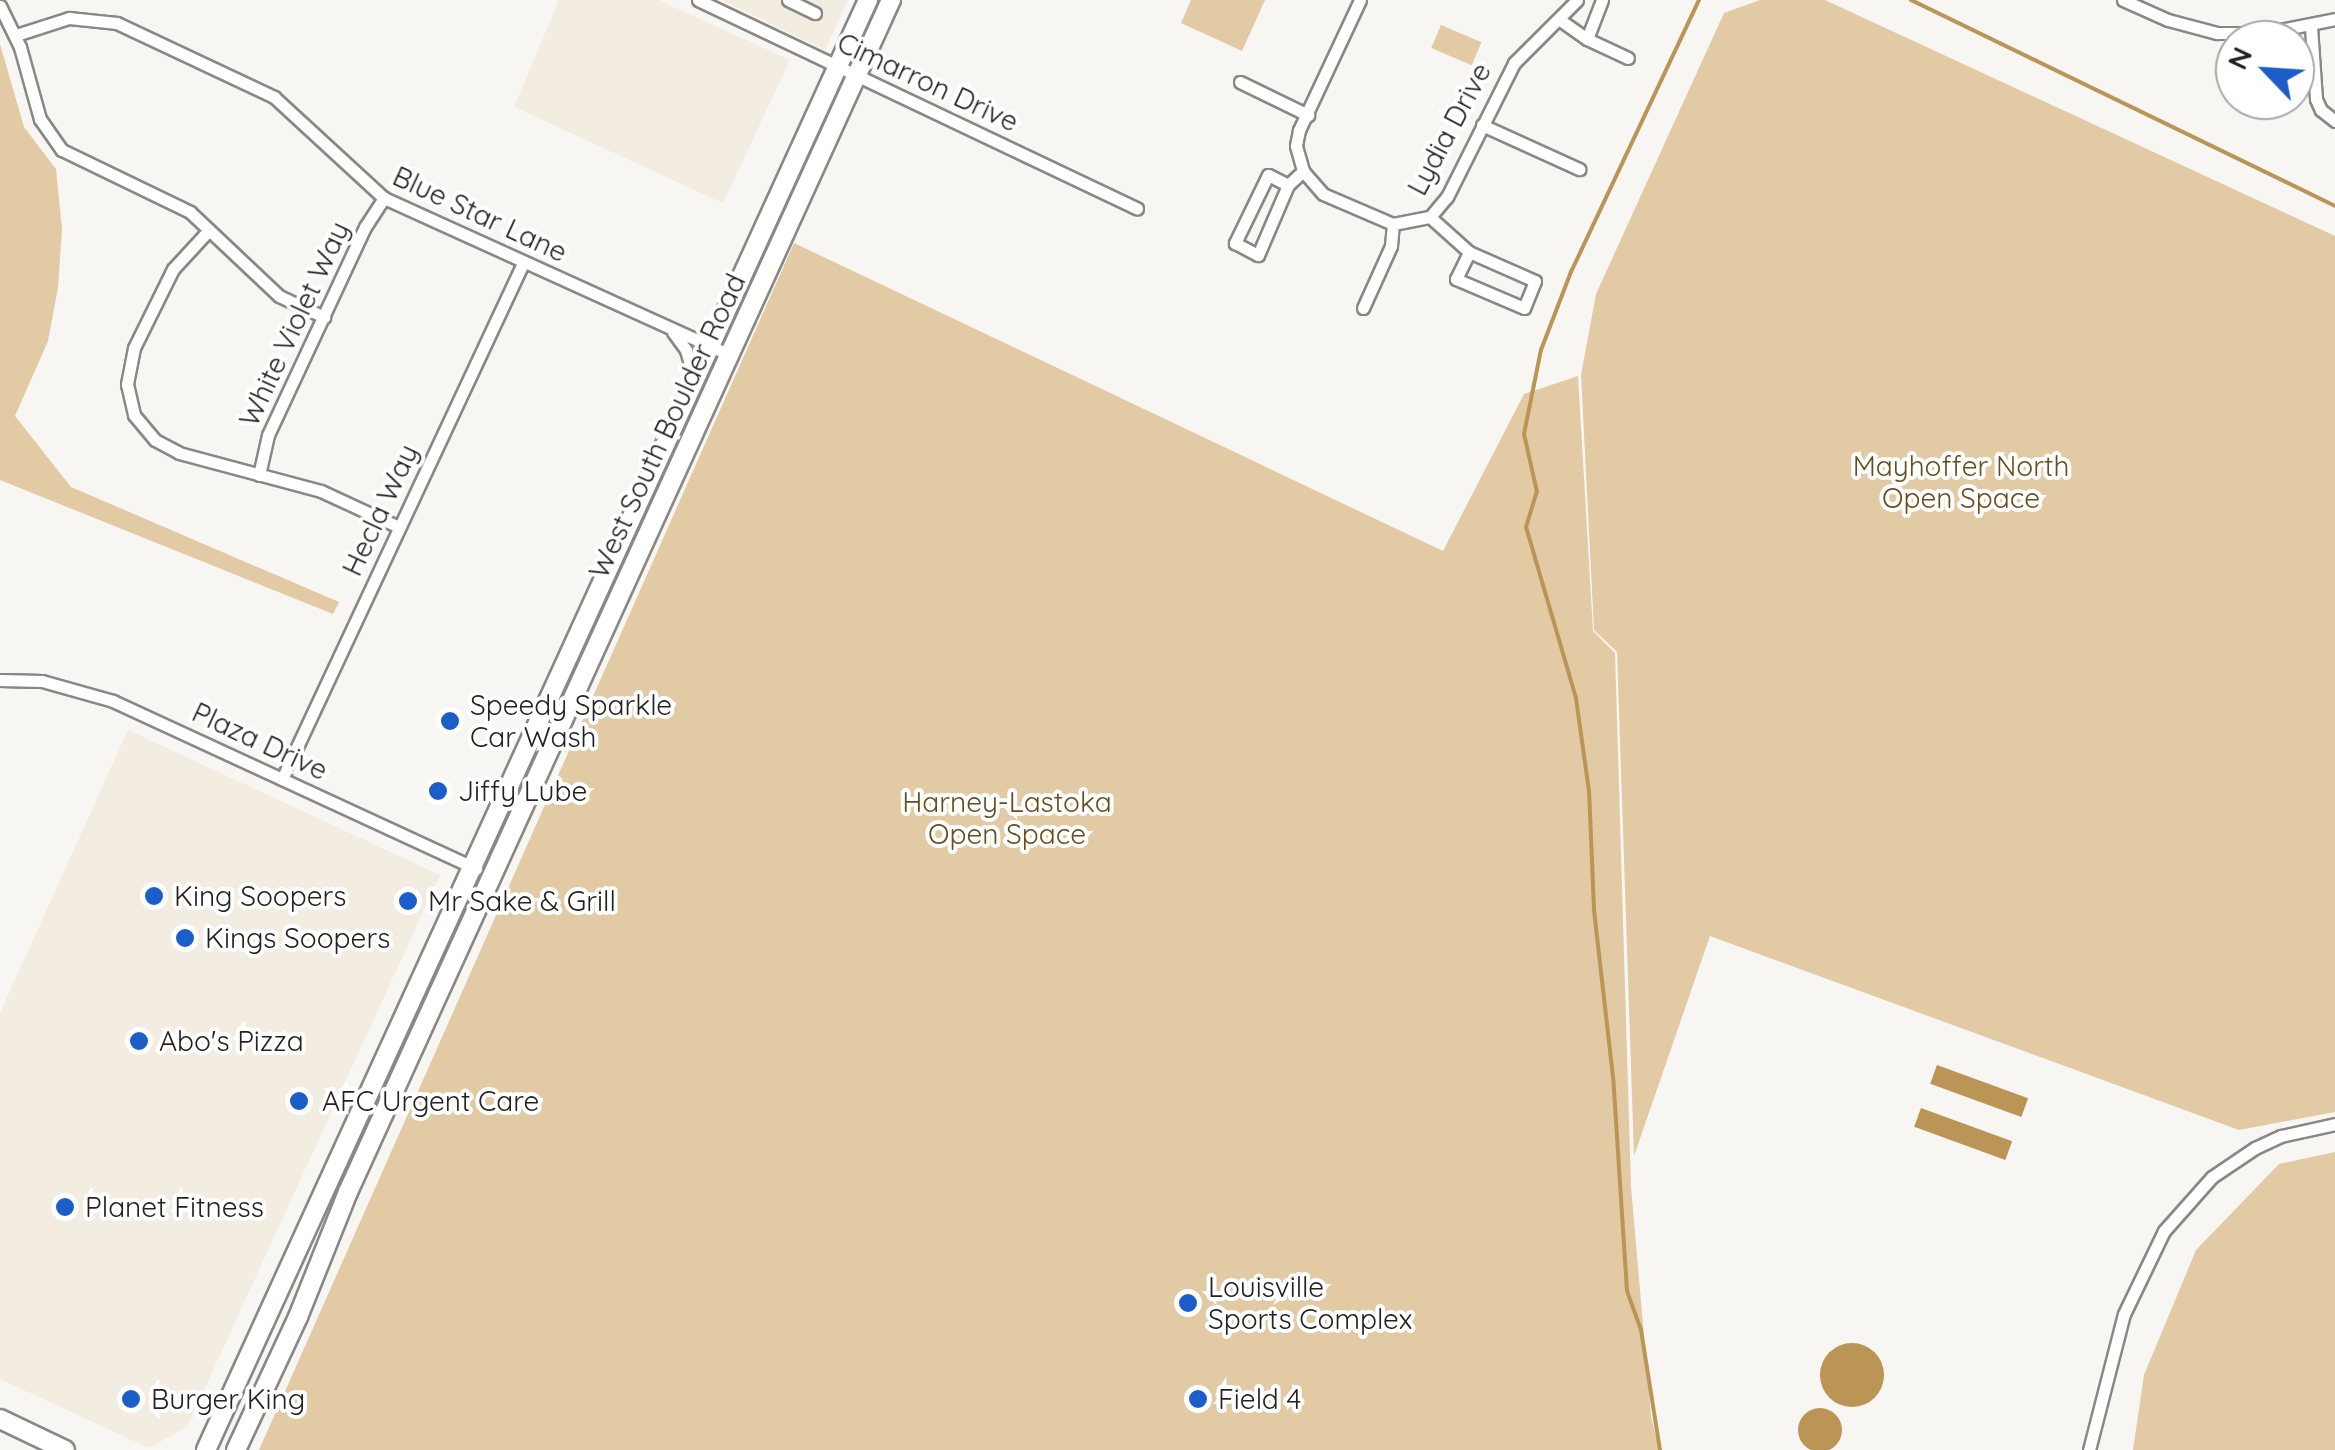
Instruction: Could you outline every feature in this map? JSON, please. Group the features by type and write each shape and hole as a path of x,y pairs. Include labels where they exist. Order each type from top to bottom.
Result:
{"main road":[{"name":"West South Boulder Road","path":"206,1450 868,0"},
{"name":"West South Boulder Road","path":"236,1450 891,0"},
{"path":"0,1420 66,1450"}],"street":[{"name":"Cimarron Drive","path":"698,0 1137,208"},
{"path":"788,0 815,13"},
{"path":"1288,185 1268,176 1236,243 1258,255 1288,185 1303,171 1296,146 1360,0"},
{"name":"Lydia Drive","path":"1303,171 1323,194 1392,224 1430,217 1447,198 1514,64 1577,0"},
{"path":"1586,39 1602,0"},
{"path":"2124,0 2168,20 2215,33"},
{"path":"0,6 16,35 40,119 62,150 190,212 279,296 324,317"},
{"name":"Blue Star Lane","path":"16,35 69,18 117,23 274,97 384,198 730,355"},
{"path":"1560,20 1586,39 1628,58"},
{"path":"1240,82 1308,115"},
{"path":"2315,84 2321,110 2335,122"},
{"path":"1482,125 1578,169"},
{"name":"White Violet Way","path":"260,475 268,435 365,227 384,198"},
{"path":"1430,217 1469,252 1535,281 1524,308 1456,278 1469,252"},
{"path":"1363,308 1391,246 1392,224"},
{"path":"209,230 173,269 134,348 128,384 134,415 155,440 180,454 321,491 399,527"},
{"name":"Hecla Way","path":"282,778 523,263"},
{"path":"671,329 686,350 695,382"},
{"name":"Plaza Drive","path":"0,680 42,681 113,701 492,876"},
{"path":"2089,1450 2124,1314 2164,1231 2212,1178 2255,1148 2282,1136 2335,1124"}],"shaded area":[{"path":"559,0 658,0 790,60 723,203 514,107"},
{"path":"722,0 848,0 825,50"},
{"path":"128,730 440,875 187,1427 149,1448 0,1379 0,1013"},
{"path":"1937,1065 2028,1098 2021,1117 1930,1084"},
{"path":"1921,1108 2012,1141 2005,1160 1914,1127"},
{"path":"1852,1343 1874,1353 1884,1375 1874,1397 1852,1407 1830,1397 1820,1375 1830,1353"},
{"path":"1820,1408 1835,1415 1842,1430 1835,1445 1820,1452 1805,1445 1798,1430 1805,1415"}],"green space":[{"path":"1191,0 1265,0 1242,51 1181,23"},
{"name":"Mayhoffer North Open Space","path":"1760,0 1825,0 2335,236 2335,1112 2239,1130 1710,936 1634,1156 1617,652 1594,630 1581,375 1596,294 1724,13"},
{"path":"1441,25 1482,42 1472,65 1431,48"},
{"path":"0,44 24,127 56,169 62,229 58,288 48,341 15,416 71,487 339,602 333,614 0,480"},
{"name":"Harney-Lastoka Open Space","path":"794,243 1443,551 1524,394 1578,376 1593,631 1615,653 1631,1187 1651,1416 1659,1450 259,1450"},
{"path":"2335,1152 2335,1450 2133,1450 2144,1375 2196,1250 2279,1164"}],"waterway":[{"path":"1660,1450 1641,1330 1627,1291 1613,1077 1594,909 1589,791 1576,698 1526,527 1537,492 1524,434 1541,350 1571,272 1699,0"},
{"path":"1911,0 2335,206"}],"place":[{"name":"Speedy Sparkle Car Wash","path":"450,721"},
{"name":"Jiffy Lube","path":"438,791"},
{"name":"King Soopers","path":"154,896"},
{"name":"Mr Sake & Grill","path":"408,901"},
{"name":"Kings Soopers","path":"185,938"},
{"name":"Abo's Pizza","path":"139,1041"},
{"name":"AFC Urgent Care","path":"299,1101"},
{"name":"Planet Fitness","path":"65,1207"},
{"name":"Louisville Sports Complex","path":"1188,1303"},
{"name":"Burger King","path":"131,1399"},
{"name":"Field 4","path":"1198,1399"}]}
